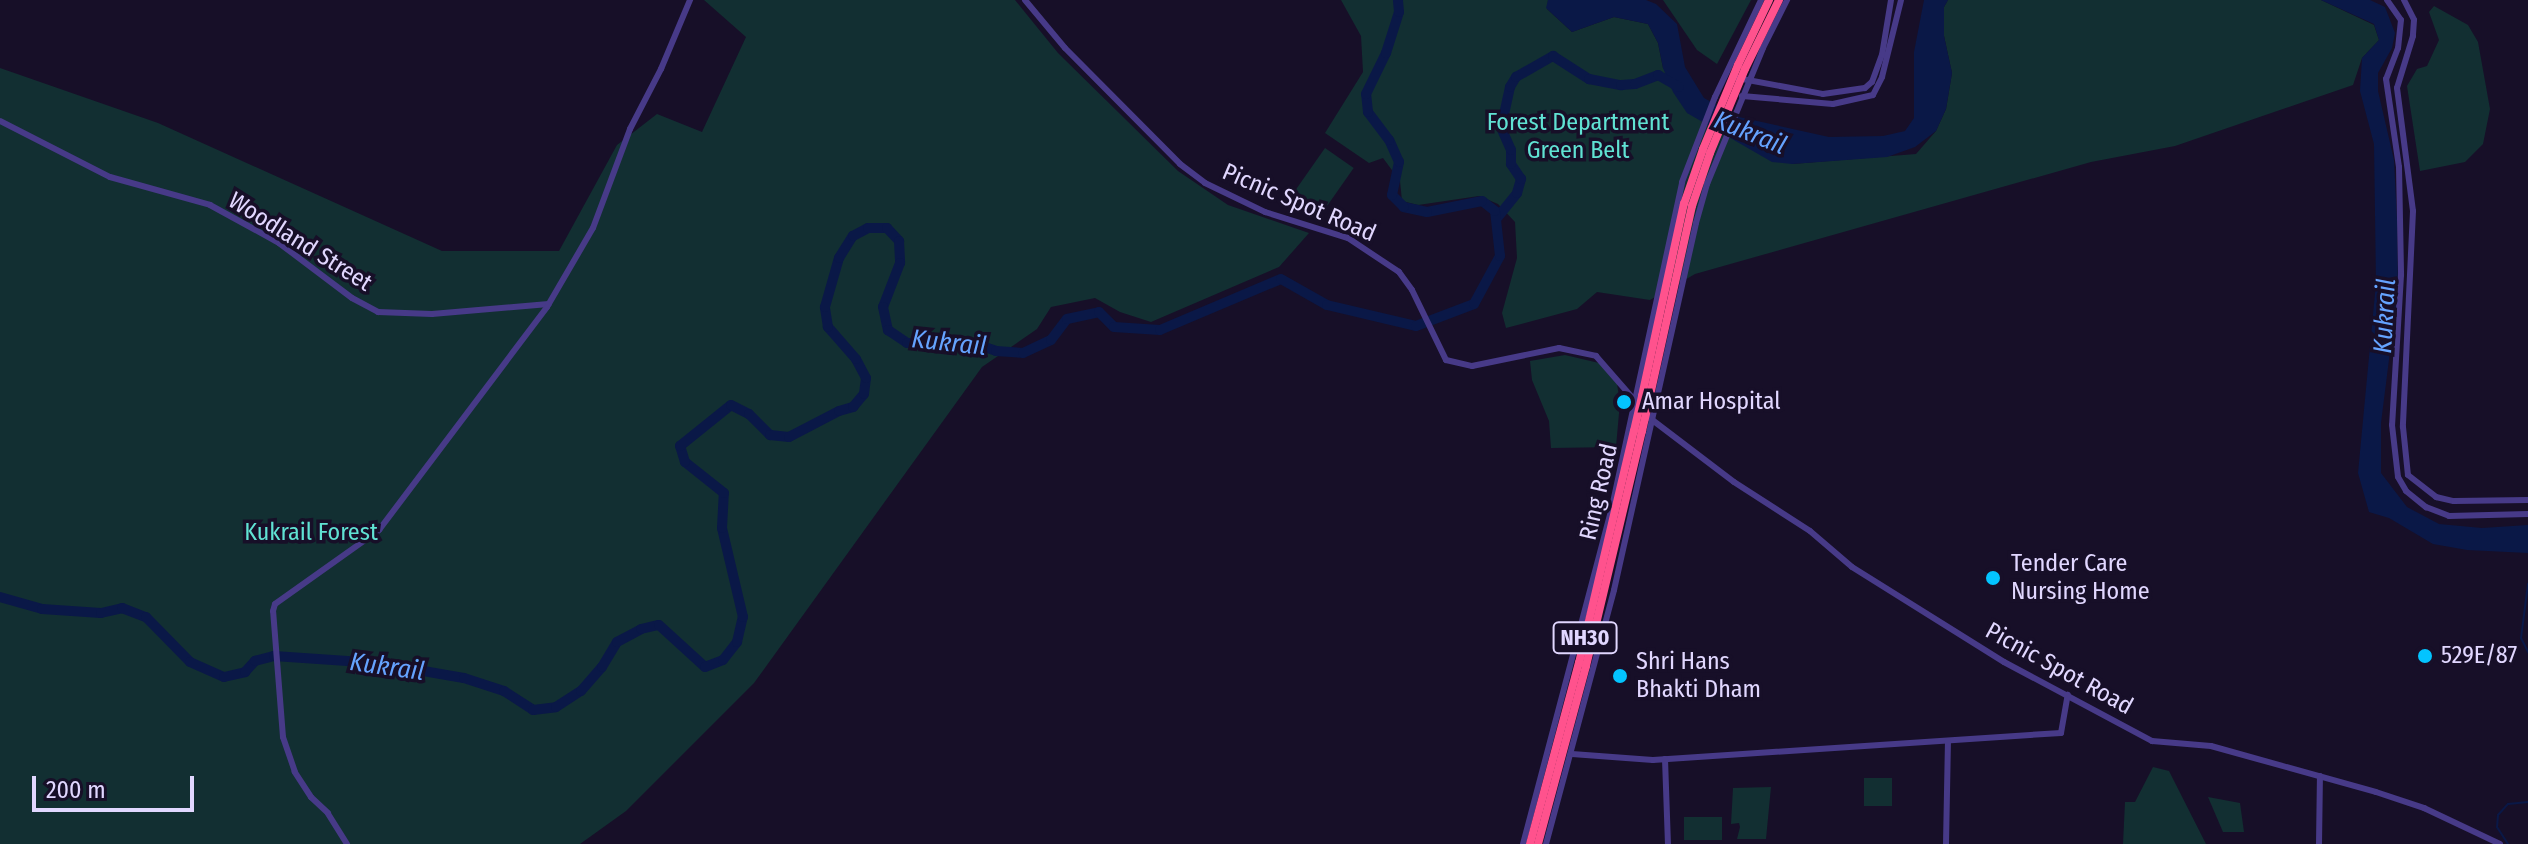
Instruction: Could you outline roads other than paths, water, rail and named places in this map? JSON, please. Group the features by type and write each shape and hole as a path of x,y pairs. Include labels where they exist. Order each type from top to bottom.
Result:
{"highway":[{"name":"NH30","path":"1707,151 1769,0"},
{"name":"NH30","path":"1741,67 1779,0"},
{"name":"Ring Road","path":"1530,844 1579,663 1707,151"},
{"name":"Ring Road","path":"1538,844 1586,666 1638,431"}],"street":[{"path":"347,844 328,813 311,797 295,772 283,737 275,604 379,530 549,304 593,228 630,129 661,69 690,0"},
{"name":"Picnic Spot Road","path":"1025,0 1065,48 1180,164 1231,198 1265,212 1324,228 1381,257 1399,272 1446,360 1472,366 1528,353 1574,349 1596,356 1651,419 1734,482 1810,531 1852,567 1982,649 2152,741 2211,746 2320,776 2424,808 2500,844"},
{"path":"1523,844 1612,507 1638,431 1651,419 1696,223 1715,97 1761,0"},
{"path":"1546,844 1572,754 1638,431 1633,399 1673,216 1707,151 1739,107 1787,0"},
{"path":"1726,74 1749,83 1823,94 1865,88 1872,82 1882,55 1891,0"},
{"path":"1719,88 1744,97 1833,104 1873,95 1886,65 1901,0"},
{"path":"2387,0 2401,20 2398,48 2386,79 2399,167 2401,275 2392,425 2398,477 2406,491 2426,507 2449,516 2528,514"},
{"path":"2404,0 2414,20 2413,36 2397,88 2413,211 2403,427 2408,475 2436,497 2454,501 2528,500"},
{"name":"Woodland Street","path":"0,121 110,177 210,205 279,243 352,298 378,312 432,314 549,304"},
{"path":"1572,754 1665,759 2061,733 2068,695"},
{"path":"1946,844 1948,741"},
{"path":"1665,759 1668,844"},
{"path":"2319,844 2320,776"}],"water":[{"path":"1548,0 1646,0 1656,4 1677,24 1685,67 1704,98 1739,117 1829,137 1883,136 1905,131 1914,118 1914,52 1924,0 1948,0 1944,7 1944,36 1952,73 1946,109 1936,131 1915,147 1887,157 1792,164 1772,162 1687,113 1673,92 1663,68 1658,43 1648,24 1614,17 1572,32 1546,8"},
{"path":"2321,0 2370,0 2385,7 2395,33 2392,48 2378,73 2378,91 2394,160 2398,288 2381,423 2381,473 2407,507 2439,524 2482,528 2528,525 2528,553 2467,550 2433,544 2389,518 2369,512 2358,473 2376,283 2374,144 2360,91 2362,58 2379,40 2374,24"}],"waterway":[{"name":"Kukrail","path":"0,597 42,609 101,613 122,608 146,617 190,662 224,677 245,672 255,661 274,656 377,663 464,678 504,691 533,710 556,707 581,691 602,667 617,642 641,629 659,625 705,667 723,660 737,642 743,617 722,528 724,493 685,462 680,446 731,405 749,414 770,435 789,437 853,407 864,394 866,378 856,359 828,327 825,307 839,258 853,236 868,228 887,228 899,241 900,263 883,307 888,330 907,343 973,343 996,351 1023,353 1051,340 1067,319 1099,312 1114,327 1160,330 1281,279 1327,305 1416,326 1474,304 1500,256 1495,211 1482,201 1427,212 1404,207 1392,195 1399,162 1389,140 1368,112 1366,94 1386,53 1399,12 1398,0"},
{"path":"1497,218 1517,193 1521,179 1511,164 1511,150 1501,128 1510,87 1516,77 1553,56 1589,79 1621,85 1635,84 1658,75 1679,87"},
{"path":"2528,584 2521,638 2528,652"},
{"path":"2508,844 2497,827 2498,815 2508,804 2528,802"}],"place":[{"name":"Amar Hospital","path":"1624,402"},
{"name":"Tender Care Nursing Home","path":"1993,578"},
{"name":"529E/87","path":"2425,656"},
{"name":"Shri Hans Bhakti Dham","path":"1620,676"}],"park label":[{"name":"Forest Department Green Belt","path":"1578,137"},
{"name":"Kukrail Forest","path":"311,533"}]}
